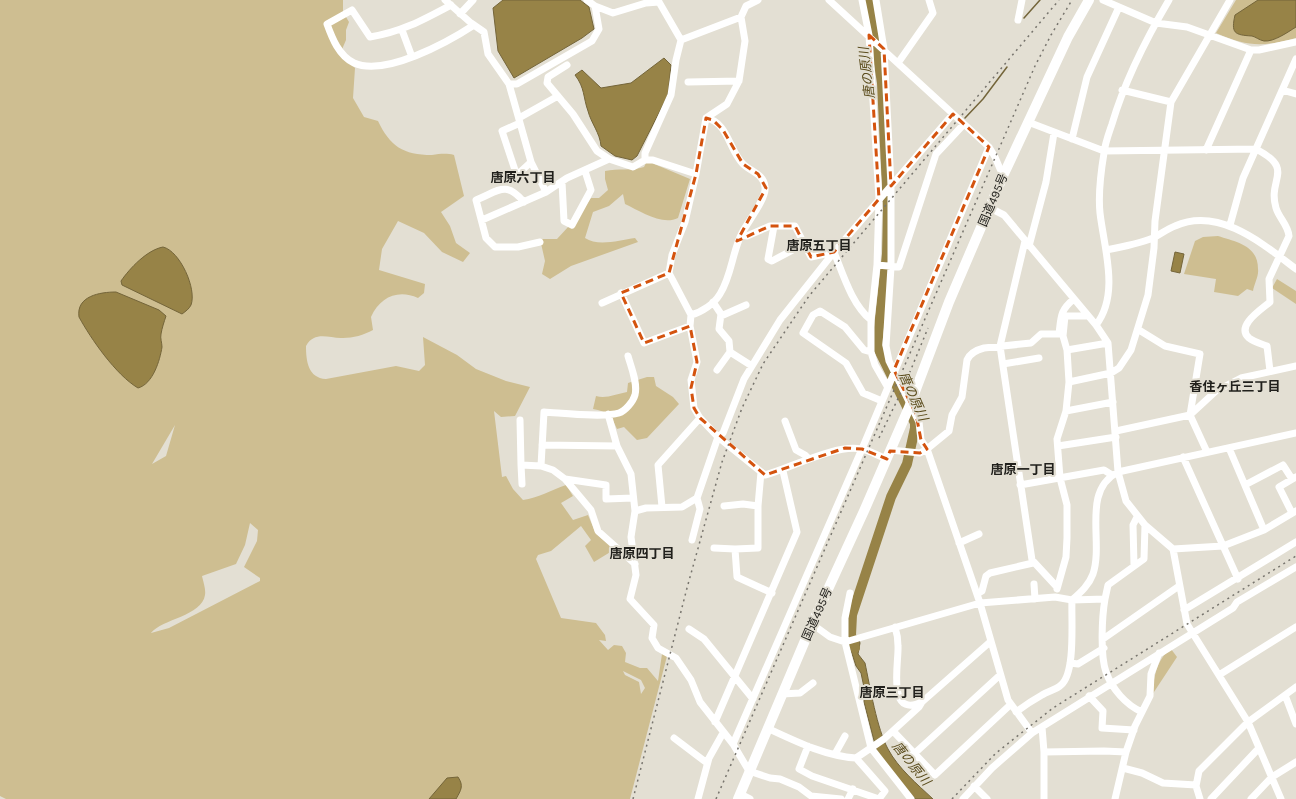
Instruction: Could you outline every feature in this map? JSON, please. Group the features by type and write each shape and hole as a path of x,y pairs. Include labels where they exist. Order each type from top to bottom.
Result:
{"highway":[{"name":"国道495号","path":"739,797 812,624 892,454 899,429 949,302 1003,176 1068,37 1089,0"}],"street":[{"path":"445,0 460,14 484,32 488,54 509,84 531,162 546,192"},
{"path":"460,14 473,0"},
{"path":"758,0 746,6 741,17 745,42 739,81 727,104 706,118 696,174 685,222 672,255 669,273 691,315 690,326 697,362 691,380 694,408 700,418 718,437 765,475 783,471 809,459 845,448 862,448 892,454 920,453 949,431 952,415 962,398 969,355 977,350 1032,343 1041,334 1059,334 1061,313 1066,305 1074,299"},
{"path":"829,0 870,36 989,147 996,157 1003,176"},
{"path":"862,0 870,36 881,197 879,265 871,320 871,352 875,365 888,385"},
{"path":"876,0 883,48 890,186 890,266 886,346 889,361 919,422 920,440 927,449 977,594 990,642 1010,705 1032,734"},
{"path":"898,63 933,13 929,0"},
{"path":"1018,20 1022,0"},
{"path":"1103,0 1156,23 1187,27 1251,50 1258,50 1296,42"},
{"path":"1096,325 1104,308 1108,287 1106,250 1100,211 1104,151 1122,90 1169,0"},
{"path":"1069,382 1111,373 1119,368 1131,350 1148,295 1164,152 1172,102 1230,0"},
{"path":"590,2 612,13 646,3 659,1 682,40 676,60 671,95 645,153 645,160"},
{"path":"509,84 517,84 592,40 599,29 590,2"},
{"path":"451,5 402,30 370,37 352,10 327,24 334,42 353,63 364,66 380,66 433,50 474,25"},
{"path":"1072,139 1087,77 1119,7"},
{"path":"682,40 741,17"},
{"path":"402,30 412,57"},
{"path":"1206,150 1251,50"},
{"path":"1230,225 1243,178 1295,63"},
{"path":"567,65 548,77 547,83 573,114 597,151 609,159 634,167 645,160 653,160 696,174"},
{"path":"688,82 739,81"},
{"path":"1122,90 1172,102"},
{"path":"1282,90 1296,94"},
{"path":"531,162 518,174 515,170 502,131 558,96"},
{"path":"692,540 700,509 697,498 718,437 722,433 744,379 780,320 834,252 953,114"},
{"path":"691,315 701,312 720,295 726,282 733,252 741,234 764,196 766,188 758,174 743,164 723,130 713,120 706,118"},
{"path":"1028,122 1104,151 1164,152 1256,149 1272,156 1280,165 1280,175 1274,200 1279,215 1288,230 1289,236 1270,280 1270,302 1249,320 1246,326 1246,333 1249,338 1267,346 1270,371"},
{"path":"879,265 899,267 936,154 964,124"},
{"path":"1054,133 1046,182 1027,244 1000,346 1009,394 1020,485 1033,563 1046,574 1057,587"},
{"path":"733,744 754,699 862,448 989,147"},
{"path":"482,220 546,192 562,182 609,159"},
{"path":"562,182 564,221 572,225 591,190 585,171"},
{"path":"524,202 516,192 510,189 504,189 476,200 486,238 495,247 518,247 540,242"},
{"path":"990,208 1004,215 1096,325 1108,343 1116,434 1115,473 1126,501 1137,517 1173,549 1187,624 1248,722 1282,799"},
{"path":"1106,250 1154,238 1176,225 1194,220 1230,225 1296,269"},
{"path":"741,234 747,236 774,226 795,226 811,257 834,252"},
{"path":"774,226 768,259 772,261 804,244"},
{"path":"834,252 848,286 863,314 871,320"},
{"path":"602,303 669,273"},
{"path":"622,293 644,343 690,326"},
{"path":"713,302 721,316 719,329 729,341 730,352 717,370"},
{"path":"721,316 746,305"},
{"path":"871,352 864,350 845,327 820,311 813,315 803,333 846,363 863,393 882,401"},
{"path":"1055,598 1064,564 1067,538 1067,505 1060,478 1057,439 1066,411 1069,382 1067,350 1063,336 1065,316 1088,316"},
{"path":"1138,330 1165,346 1200,354 1190,415 1207,452"},
{"path":"1067,350 1108,343"},
{"path":"730,352 752,366"},
{"path":"541,466 544,412 608,414 620,413 630,405 635,395 635,383 628,356"},
{"path":"1003,364 1039,358"},
{"path":"1058,446 1116,434 1190,415 1216,391 1241,378 1296,366"},
{"path":"1066,411 1113,402"},
{"path":"608,414 617,446 631,474 635,511 631,537 636,575 630,599 654,625 652,638 658,648 676,658 691,680 700,702 733,744 749,771 770,778 780,779 799,787 811,796 841,799"},
{"path":"662,507 658,465 700,418"},
{"path":"520,420 522,484"},
{"path":"785,421 796,450 809,459"},
{"path":"1020,485 1104,470 1115,473 1296,433"},
{"path":"542,445 617,446"},
{"path":"1230,448 1264,530"},
{"path":"1183,457 1238,579"},
{"path":"521,465 541,466 553,470 565,479 592,510 598,532 635,564"},
{"path":"1173,549 1222,546 1264,530 1294,512 1279,487 1294,478 1283,465 1245,485"},
{"path":"715,722 734,676 772,593 797,532 783,471"},
{"path":"714,548 758,548 758,506 761,472"},
{"path":"1016,712 1042,694 1063,684 1070,663 1072,600 1087,585 1093,574 1096,550 1097,502 1100,488 1115,473"},
{"path":"565,479 606,485 606,498 633,498"},
{"path":"635,511 662,507 682,507 697,498"},
{"path":"724,506 743,504 758,506"},
{"path":"1134,565 1133,525 1137,517"},
{"path":"1142,712 1125,702 1106,672 1102,615 1108,585 1144,559 1145,525"},
{"path":"959,543 979,534"},
{"path":"1184,610 1238,579 1296,542"},
{"path":"735,549 737,577 772,593"},
{"path":"977,594 982,591 986,576 990,573 1033,563"},
{"path":"963,799 974,786 1032,734 1042,727 1159,652 1193,634 1233,608 1237,602 1296,568"},
{"path":"1034,584 1035,599"},
{"path":"1104,639 1180,586"},
{"path":"850,593 845,618 845,642 872,747 911,799"},
{"path":"812,624 830,637 845,642 980,603 1055,598 1072,600 1105,598"},
{"path":"896,627 898,645 896,687 901,700 907,704 915,705 922,702 990,642"},
{"path":"1219,676 1296,627"},
{"path":"689,630 704,639 754,699"},
{"path":"1070,663 1078,664 1104,648"},
{"path":"1115,799 1126,752 1134,730 1150,696 1151,674 1159,652"},
{"path":"915,753 1000,675"},
{"path":"782,694 800,693 813,683"},
{"path":"1200,799 1196,785 1199,771 1248,722 1296,687"},
{"path":"1285,695 1296,724"},
{"path":"1089,696 1103,711 1102,728 1134,730"},
{"path":"856,758 884,739 920,707 922,702"},
{"path":"893,731 935,775 1010,705"},
{"path":"1042,727 1044,752 1044,799"},
{"path":"767,728 808,746 835,754 856,758 885,791 880,799 812,776 799,769 808,746"},
{"path":"698,799 707,763 724,733"},
{"path":"835,754 845,736"},
{"path":"674,738 707,763"},
{"path":"1211,799 1259,748"},
{"path":"1044,752 1126,752"},
{"path":"1251,799 1272,777 1296,762"},
{"path":"1123,768 1142,773 1163,783 1196,785"},
{"path":"974,786 987,799"},
{"path":"848,799 852,789"},
{"path":"739,797 750,799"}],"highlighted area":[{"path":"869,35 884,49 891,186 953,114 989,147 894,370 916,414 921,440 927,449 920,453 890,451 887,459 862,449 845,448 765,475 700,418 694,408 691,388 697,362 690,326 644,343 621,293 669,273 696,174 706,118 713,120 723,130 743,164 758,174 766,188 737,241 770,226 795,226 811,257 834,252 879,199"}],"shaded area":[{"path":"0,0 343,0 343,12 349,22 346,30 346,40 340,54 355,68 353,98 364,117 378,121 387,137 405,151 422,155 454,155 464,196 441,212 450,226 456,243 470,253 463,262 442,252 424,233 398,221 382,249 379,270 425,284 424,293 418,298 411,295 397,295 390,297 379,304 371,317 373,330 366,333 347,338 323,336 314,338 306,346 309,368 315,376 326,379 396,366 419,371 425,365 423,337 457,355 476,369 506,381 530,387 515,416 501,417 494,411 502,477 506,476 513,489 523,500 539,496 566,485 573,496 561,503 573,520 588,515 596,534 612,547 612,551 594,562 585,546 591,540 581,526 551,551 538,555 536,559 561,618 596,623 605,635 606,641 599,640 608,650 614,645 622,646 626,653 625,662 640,668 647,668 658,681 662,654 667,656 630,799 6,799 0,796","holes":["175,425 166,456 152,464","250,523 258,530 257,541 244,567 260,578 260,581 169,628 151,633 156,628 197,608 205,595 202,576 236,564 245,545","623,671 641,680 645,688 641,694 639,682 625,675"]},
{"path":"503,0 580,0 589,7 594,29 582,38 514,78 498,51 493,8"},
{"path":"1236,0 1296,0 1296,38 1274,43 1256,44 1237,41 1216,33"},
{"path":"1258,0 1296,0 1296,27 1281,36 1268,41 1262,41 1252,36 1241,35 1235,32 1233,26 1235,15"},
{"path":"664,58 671,65 668,95 637,156 632,160 615,156 601,146 599,137 586,106 582,88 575,75 582,70 601,88 631,83"},
{"path":"647,161 690,179 678,218 665,220 644,214 625,204 623,194 609,206 593,212 585,238 590,241 603,242 635,238 638,242 571,266 550,279 542,274 545,261 540,239 557,239 580,214 591,198 599,198 608,190 605,179 605,171 644,167"},
{"path":"1218,236 1245,246 1254,255 1257,261 1258,272 1253,291 1247,289 1238,296 1214,292 1216,279 1184,274 1195,241 1203,237"},
{"path":"163,247 169,250 181,263 186,272 192,290 191,305 182,314 122,285 121,281 139,260 151,252"},
{"path":"1175,252 1184,254 1180,273 1171,271"},
{"path":"1277,279 1296,291 1296,304 1272,288"},
{"path":"116,292 159,310 166,316 161,334 162,347 160,358 155,371 148,382 138,388 121,375 113,366 90,336 79,317 81,304 85,300 96,294"},
{"path":"647,377 654,377 656,386 673,397 679,404 647,438 637,440 624,427 617,429 608,415 602,411 593,409 596,396 607,397 627,392 628,383"},
{"path":"851,635 858,636 860,643 858,654 865,663 877,719 888,749 902,769 933,799 915,799 877,752 864,702 865,692 861,673 856,666 847,638"},
{"path":"1171,649 1177,657 1152,695 1155,676 1159,664 1166,653"},
{"path":"458,777 461,783 461,788 456,799 429,799 447,778"}],"waterway":[{"name":"唐の原川","path":"855,648 851,635 852,615 891,497 907,464 915,428 915,423 877,346 887,254 888,209 882,83 869,0"},
{"path":"1024,18 1040,0"},
{"path":"965,118 983,99 1007,67"}],"railway":[{"path":"633,799 687,588 722,462 742,408 763,364 809,296 1059,0"},
{"path":"716,799 1035,66 1051,35 1072,0"},
{"path":"879,438 905,384 928,328"},
{"path":"952,799 996,753 1053,708 1296,556"}],"district":[{"name":"唐原六丁目","path":"523,177"},
{"name":"唐原五丁目","path":"819,245"},
{"name":"香住ヶ丘三丁目","path":"1235,386"},
{"name":"唐原一丁目","path":"1023,469"},
{"name":"唐原四丁目","path":"642,553"},
{"name":"唐原三丁目","path":"892,692"}]}
